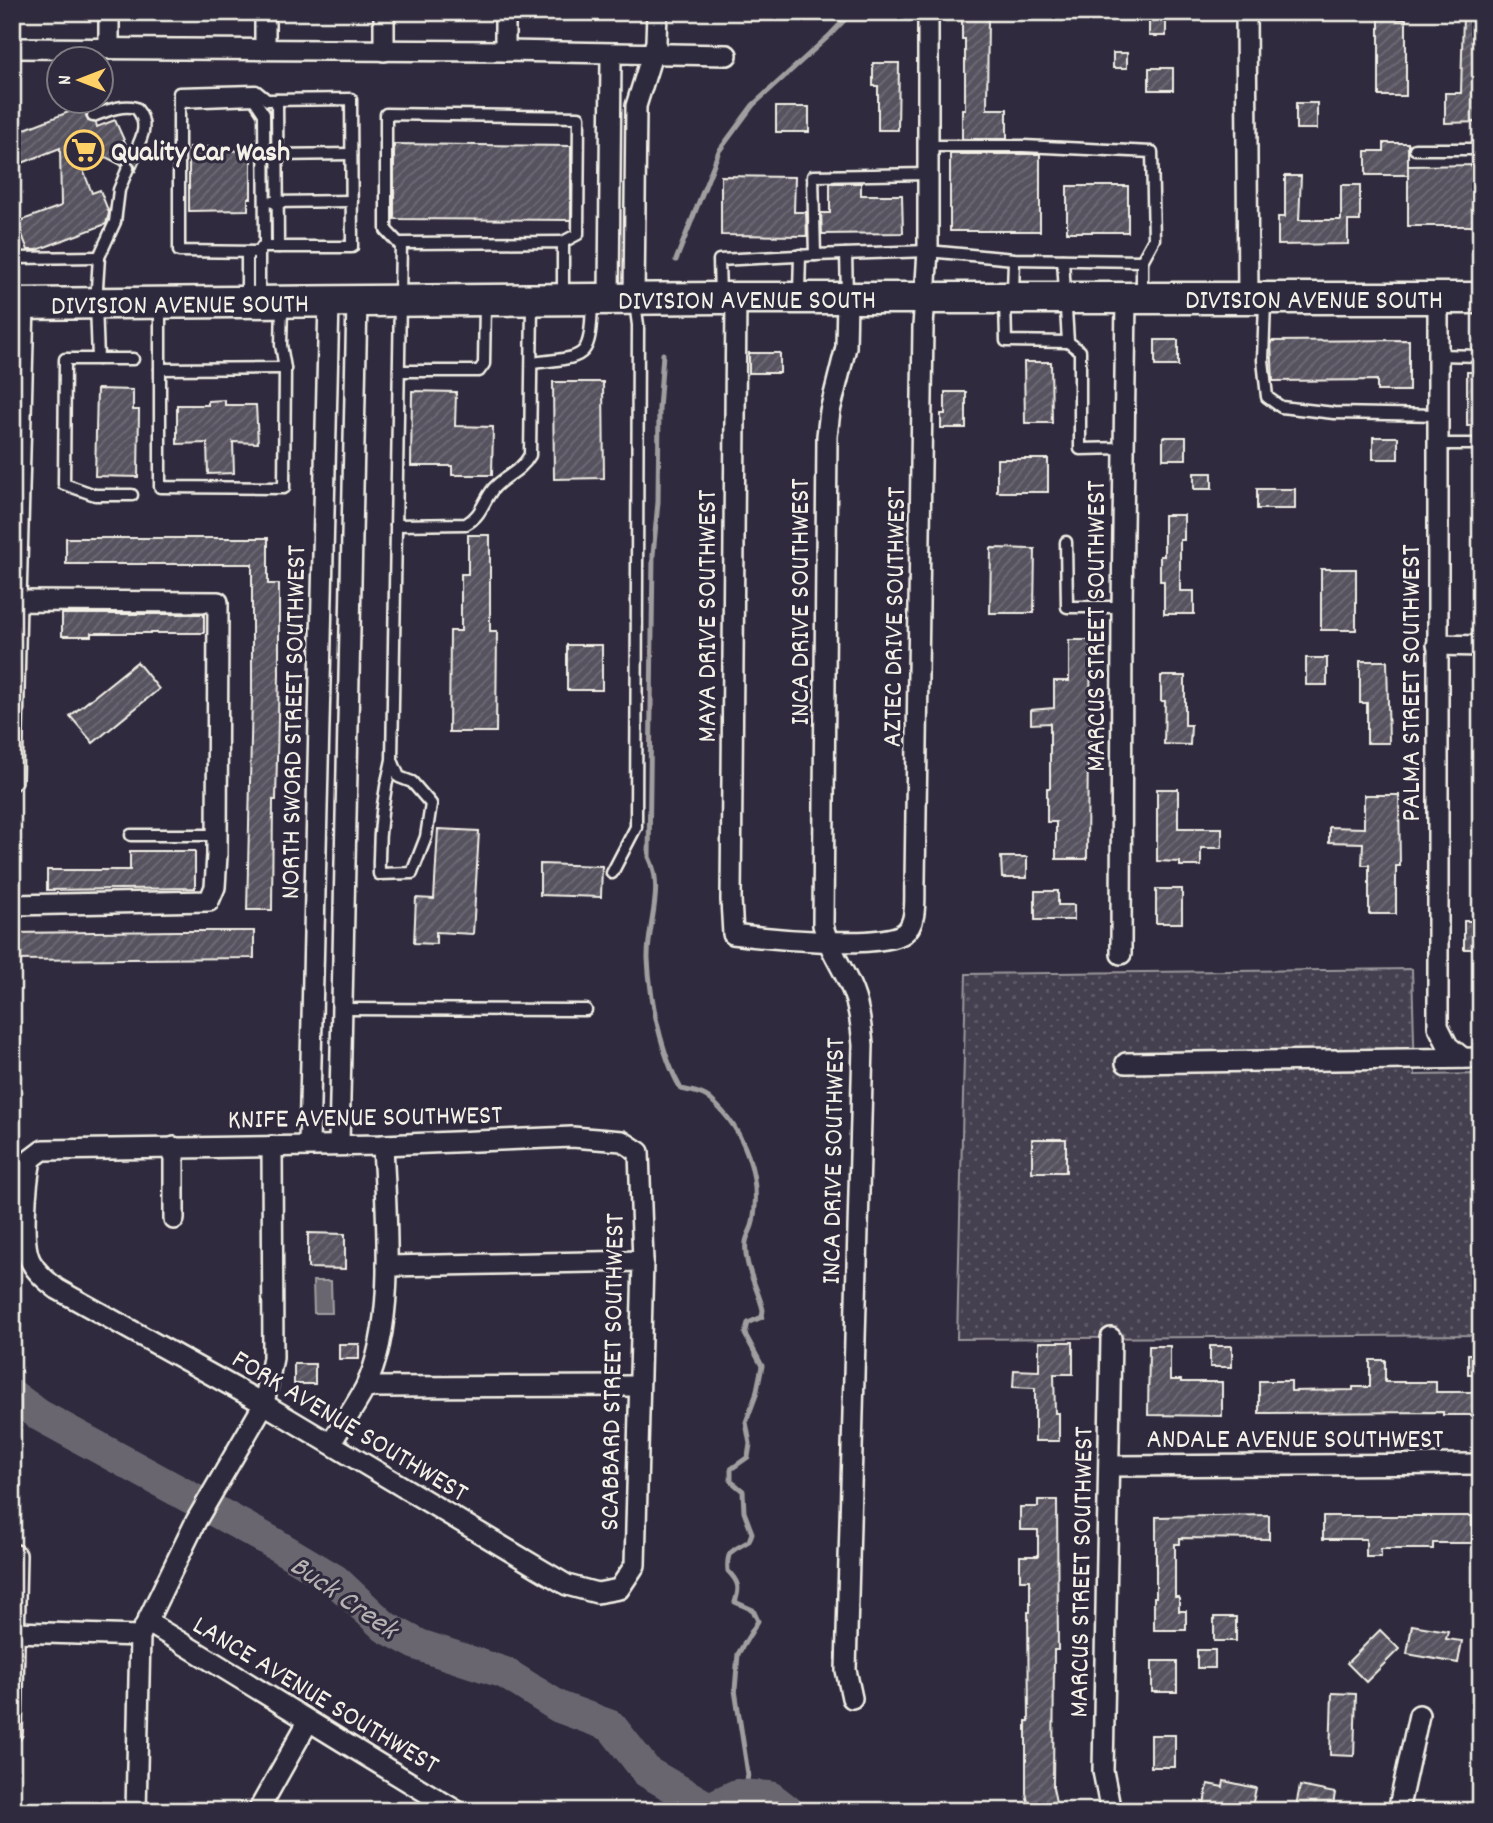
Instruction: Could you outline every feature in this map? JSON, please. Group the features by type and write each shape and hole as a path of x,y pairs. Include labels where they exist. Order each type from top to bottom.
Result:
{"main road":[{"name":"DIVISION AVENUE SOUTH","path":"18,304 728,298 1481,298"}],"street":[{"path":"108,12 108,46"},
{"path":"265,12 265,49"},
{"path":"384,12 384,51"},
{"path":"505,12 505,51"},
{"path":"599,300 636,106 656,42 657,12"},
{"name":"AZTEC DRIVE SOUTHWEST","path":"828,940 886,940 904,933 913,921 928,251 928,12"},
{"path":"1246,12 1257,299"},
{"path":"12,48 46,48"},
{"path":"116,49 727,55"},
{"path":"599,300 611,54"},
{"name":"MAYA DRIVE SOUTHWEST","path":"728,298 733,934 787,941 828,940"},
{"name":"PALMA STREET SOUTHWEST","path":"1438,298 1438,1026 1448,1046 1472,1058"},
{"name":"INCA DRIVE SOUTHWEST","path":"847,299 846,347 830,411 827,436 823,925 851,988 861,1025 863,1045 846,1670 852,1698"},
{"name":"MARCUS STREET SOUTHWEST","path":"1121,954 1124,448 1134,299"},
{"name":"NORTH SWORD STREET SOUTHWEST","path":"339,1145 342,1009 343,301"},
{"name":"NORTH SWORD STREET SOUTHWEST","path":"309,1145 343,301"},
{"path":"12,780 18,304"},
{"path":"12,905 209,901 215,887 217,835 218,602 16,601"},
{"path":"1437,645 1481,646"},
{"path":"1126,1063 1472,1058"},
{"name":"KNIFE AVENUE SOUTHWEST","path":"88,1148 383,1145 572,1138 622,1142 639,1152"},
{"path":"331,1443 366,1387 384,1315 387,1266 383,1145"},
{"path":"136,1811 144,1629 196,1521 264,1404 273,1358 272,1146"},
{"path":"174,1147 174,1219"},
{"name":"FORK AVENUE SOUTHWEST","path":"88,1148 43,1150 31,1159 26,1227 29,1259 40,1274 57,1289 264,1404 568,1585 597,1594 619,1589"},
{"name":"SCABBARD STREET SOUTHWEST","path":"619,1589 635,1565 643,1261 639,1152"},
{"path":"387,1266 643,1261"},
{"name":"MARCUS STREET SOUTHWEST","path":"1111,1338 1103,1771 1112,1809"},
{"path":"366,1387 638,1386"},
{"name":"ANDALE AVENUE SOUTHWEST","path":"1110,1465 1481,1464"},
{"path":"12,1732 16,1555"},
{"name":"LANCE AVENUE SOUTHWEST","path":"15,1632 144,1629 231,1672 308,1722 457,1811"},
{"path":"1398,1811 1419,1714"},
{"path":"258,1811 308,1722"}],"lane":[{"path":"256,91 267,100 277,100 351,99 352,247 278,247 247,252 179,251 179,93 256,91"},
{"path":"179,102 254,99 264,114 265,244 261,249 263,301"},
{"path":"277,100 278,247"},
{"path":"116,108 136,108 144,122 143,136 135,152"},
{"path":"392,760 399,777 412,782 431,804 426,837 412,873 379,874 378,835 383,796 392,760 399,371 400,301 401,246 401,243 564,242 578,234 579,117 386,114 386,230 401,246"},
{"path":"928,146 1023,146 1152,152 1154,239 1142,261 1134,299"},
{"path":"1415,149 1481,149"},
{"path":"264,155 351,154"},
{"path":"98,359 96,303 99,257 114,222 119,190 128,168"},
{"path":"816,255 813,176 928,174"},
{"path":"264,202 352,201"},
{"path":"564,242 599,300 638,325 636,827 612,873"},
{"path":"728,298 719,260 928,251 1014,259 1142,261"},
{"path":"160,302 160,487 284,488 285,368 281,345 247,252"},
{"path":"846,254 847,299"},
{"path":"799,298 800,256"},
{"path":"12,258 99,257"},
{"path":"1014,259 1006,341 1068,342 1080,351 1080,449 1124,448"},
{"path":"1063,260 1068,342"},
{"path":"1257,299 1267,397 1281,407 1334,413 1438,415"},
{"path":"399,371 478,371 484,364 485,300"},
{"path":"396,525 466,524 476,519 494,488 523,467 530,455 532,300"},
{"path":"531,363 576,357 583,351 589,343 599,300"},
{"path":"1438,355 1481,356"},
{"path":"132,495 95,495 64,484 65,359 133,359"},
{"path":"160,369 285,368"},
{"path":"1438,444 1481,444"},
{"path":"1066,542 1067,607 1122,607"},
{"path":"131,835 217,835"},
{"path":"342,1009 586,1010"}],"shaded area":[{"path":"1412,969 1415,1075 1481,1074 1481,1335 957,1339 966,974"},
{"path":"313,1281 331,1281 332,1313 314,1313"}],"building":[{"path":"1149,12 1166,12 1166,36 1149,36"},
{"path":"1463,14 1481,14 1481,122 1445,123 1445,93 1461,93"},
{"path":"962,16 988,16 987,109 1007,109 1007,139 962,139 965,39 962,39"},
{"path":"1379,19 1406,19 1406,96 1379,96"},
{"path":"1113,53 1127,53 1127,68 1113,68"},
{"path":"873,63 899,63 898,130 878,130 878,86 873,86"},
{"path":"1149,68 1173,68 1173,90 1149,90"},
{"path":"1296,103 1317,103 1317,129 1296,129"},
{"path":"776,107 809,107 809,132 776,132"},
{"path":"58,116 86,116 88,121 96,123 97,127 115,120 129,157 135,159 142,156 135,172 131,161 121,165 106,157 82,167 92,193 100,190 109,213 106,224 37,250 28,250 17,222 61,206 60,148 12,167 12,134"},
{"path":"1384,143 1408,143 1408,175 1366,175 1366,151 1384,151"},
{"path":"394,144 571,146 571,220 394,219"},
{"path":"189,147 226,147 227,151 251,150 251,198 248,198 248,210 189,211"},
{"path":"950,154 1040,154 1040,231 950,231"},
{"path":"1481,165 1481,226 1408,226 1408,166"},
{"path":"721,176 795,177 794,212 806,212 807,236 721,235"},
{"path":"1285,176 1301,176 1299,220 1341,220 1341,185 1360,185 1360,221 1348,221 1348,244 1278,245 1278,217 1285,217"},
{"path":"830,183 861,183 861,195 902,195 903,233 822,234 821,213 830,213"},
{"path":"1067,186 1128,186 1128,232 1067,232"},
{"path":"1155,340 1178,340 1178,366 1155,366"},
{"path":"1409,340 1409,391 1377,391 1377,380 1273,381 1271,341"},
{"path":"749,353 780,353 780,373 749,373"},
{"path":"1024,362 1051,362 1052,423 1025,423"},
{"path":"1467,372 1481,372 1481,426 1467,426"},
{"path":"553,382 603,382 604,478 554,479"},
{"path":"97,389 133,390 133,410 139,410 138,477 95,476"},
{"path":"412,391 456,392 455,426 493,427 492,475 452,475 452,466 411,466"},
{"path":"945,392 966,392 966,428 941,428 941,414 945,414"},
{"path":"225,400 225,405 256,405 258,443 233,442 234,473 208,474 207,443 177,444 177,405 208,405 208,401"},
{"path":"1163,437 1186,437 1186,459 1163,459"},
{"path":"1373,437 1398,437 1398,459 1373,459"},
{"path":"997,459 1048,459 1048,492 997,492"},
{"path":"1194,473 1212,473 1212,489 1194,489"},
{"path":"1257,489 1295,489 1295,509 1257,509"},
{"path":"1164,515 1184,515 1184,540 1180,540 1180,591 1194,591 1194,614 1164,614 1164,581 1160,581 1160,556 1164,556"},
{"path":"468,535 490,535 490,631 497,631 496,732 449,732 450,631 461,631 461,574 468,574"},
{"path":"66,538 268,538 268,584 279,584 272,910 247,910 252,564 66,564"},
{"path":"991,548 1035,549 1034,613 990,613"},
{"path":"1321,569 1356,569 1356,630 1321,630"},
{"path":"62,614 204,614 204,633 91,633 91,636 62,636"},
{"path":"1069,640 1090,640 1091,742 1088,742 1087,859 1056,859 1056,822 1047,822 1050,723 1031,724 1031,710 1054,708 1054,681 1069,681"},
{"path":"567,645 602,645 602,690 567,690"},
{"path":"1306,658 1327,658 1327,685 1306,685"},
{"path":"1360,661 1387,661 1389,743 1367,743 1367,703 1360,703"},
{"path":"137,662 159,689 93,743 70,716"},
{"path":"1161,676 1185,676 1185,725 1191,725 1190,745 1164,744 1165,701 1161,701"},
{"path":"1157,789 1178,789 1178,828 1222,828 1222,848 1201,848 1201,866 1180,866 1180,862 1157,861"},
{"path":"1364,795 1399,795 1400,866 1396,866 1396,914 1369,914 1369,865 1362,865 1363,843 1329,842 1329,827 1364,828"},
{"path":"438,829 479,831 473,934 436,932 436,944 414,943 416,898 434,899"},
{"path":"130,851 195,851 195,888 47,890 47,870 130,870"},
{"path":"1001,857 1027,857 1027,878 1002,878"},
{"path":"540,864 602,866 601,897 540,895"},
{"path":"1156,889 1182,889 1182,923 1156,923"},
{"path":"1035,891 1058,891 1058,905 1074,905 1074,920 1035,920"},
{"path":"1464,921 1481,921 1481,949 1464,949"},
{"path":"254,931 254,958 12,960 12,933"},
{"path":"1032,1139 1066,1139 1066,1172 1032,1172"},
{"path":"308,1233 345,1234 345,1269 308,1268"},
{"path":"1039,1342 1073,1342 1073,1374 1054,1374 1059,1441 1035,1441 1035,1388 1013,1387 1014,1370 1039,1371"},
{"path":"339,1344 359,1344 359,1359 339,1359"},
{"path":"1149,1346 1170,1346 1170,1380 1222,1382 1222,1416 1148,1415"},
{"path":"1210,1346 1232,1346 1232,1367 1210,1367"},
{"path":"1468,1354 1481,1354 1481,1374 1468,1374"},
{"path":"1370,1360 1385,1360 1385,1382 1436,1382 1436,1392 1477,1392 1477,1415 1443,1415 1443,1412 1259,1413 1259,1381 1291,1381 1291,1391 1353,1390 1353,1387 1370,1387"},
{"path":"294,1364 315,1364 315,1384 294,1384"},
{"path":"1038,1500 1057,1500 1058,1650 1054,1650 1053,1788 1058,1811 1030,1811 1026,1793 1030,1580 1020,1580 1020,1556 1038,1556 1038,1530 1020,1530 1020,1507 1038,1507"},
{"path":"1269,1515 1269,1539 1180,1538 1180,1544 1175,1544 1175,1597 1179,1597 1179,1611 1186,1611 1186,1630 1154,1630 1156,1517"},
{"path":"1323,1516 1472,1516 1472,1543 1433,1543 1433,1549 1381,1549 1381,1557 1366,1557 1366,1539 1323,1539"},
{"path":"1214,1617 1236,1617 1236,1641 1214,1641"},
{"path":"1412,1625 1448,1631 1446,1639 1462,1641 1458,1663 1407,1654"},
{"path":"1380,1630 1399,1649 1366,1682 1347,1663"},
{"path":"1197,1650 1215,1650 1215,1668 1197,1668"},
{"path":"1152,1661 1177,1661 1177,1692 1152,1692"},
{"path":"1332,1693 1356,1694 1354,1756 1330,1755"},
{"path":"1151,1735 1175,1735 1175,1767 1151,1767"},
{"path":"1224,1781 1256,1788 1251,1811 1234,1811 1204,1804 1208,1784 1223,1787"},
{"path":"1300,1786 1335,1793 1332,1811 1295,1811"}],"waterway":[{"path":"676,260 719,151 753,105 852,12"},
{"path":"663,354 659,409 658,502 653,555 649,857 654,869 655,894 648,946 649,975 662,1043 681,1089 701,1094 711,1100 733,1126 748,1156 753,1172 755,1205 746,1251 763,1310 762,1317 748,1323 745,1334 762,1366 756,1395 746,1422 750,1444 748,1457 731,1469 731,1481 743,1491 744,1512 752,1533 749,1541 730,1554 728,1571 738,1585 735,1602 753,1610 758,1621 738,1654 735,1690 748,1774 746,1788 737,1795"},
{"name":"Buck Creek","path":"12,1395 39,1415 268,1540 335,1580 385,1627 419,1645 505,1673 559,1707 611,1726 647,1772 709,1808 737,1795 770,1797 788,1811"}],"place":[{"name":"Quality Car Wash","path":"84,150"}]}
